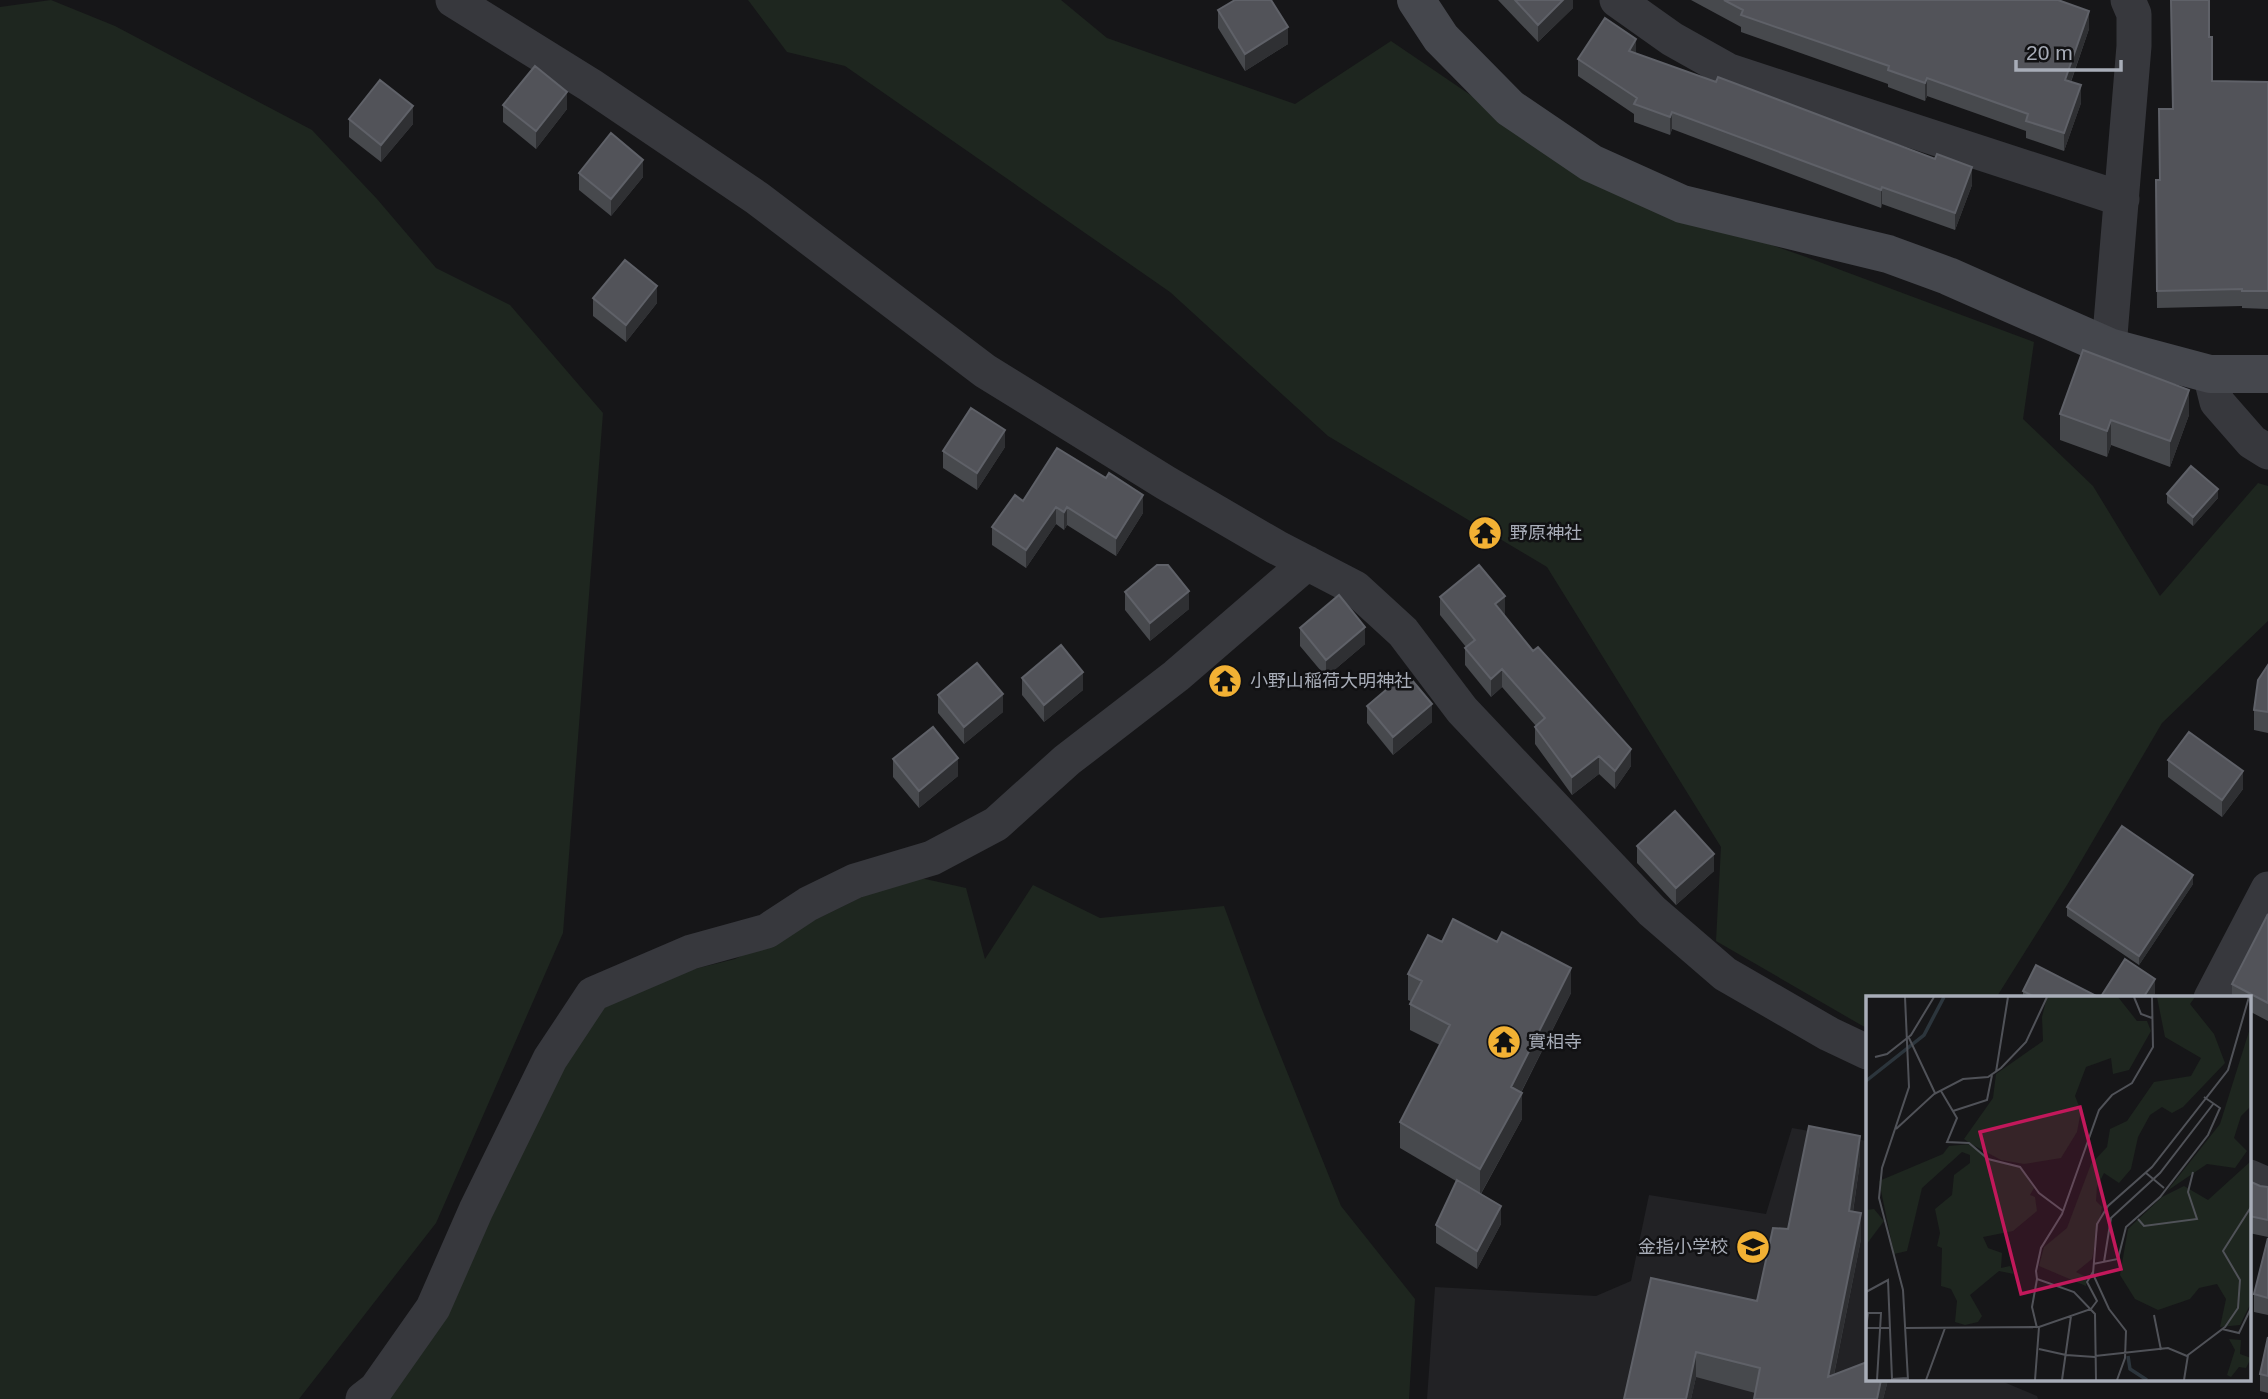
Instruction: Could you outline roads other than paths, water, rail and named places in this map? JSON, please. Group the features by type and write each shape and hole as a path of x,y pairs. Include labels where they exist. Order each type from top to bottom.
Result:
{"street":[{"path":"453,0 590,85 757,198 985,371 1166,483 1276,547 1355,588 1403,632 1462,710 1652,911 1725,974 1829,1034 1866,1052"},
{"path":"1416,0 1441,38 1510,108 1591,163 1682,204 1888,254 1948,276 2109,347 2210,374 2268,374"},
{"path":"1617,0 1672,39 1729,71 2122,199"},
{"path":"2109,347 2134,46 2134,14 2128,0"},
{"path":"2210,374 2217,402 2252,442 2268,452"},
{"path":"363,1399 376,1389 433,1308 476,1210 550,1059 593,994 691,952 767,931 808,904 855,881 932,858 996,824 1068,760 1176,676 1307,563"},
{"path":"2212,996 2268,889"},
{"path":"2250,1177 2268,1185"}],"place":[{"name":"野原神社","path":"1485,533"},
{"name":"小野山稲荷大明神社","path":"1225,681"},
{"name":"實相寺","path":"1504,1042"},
{"name":"金指小学校","path":"1753,1247"}]}
